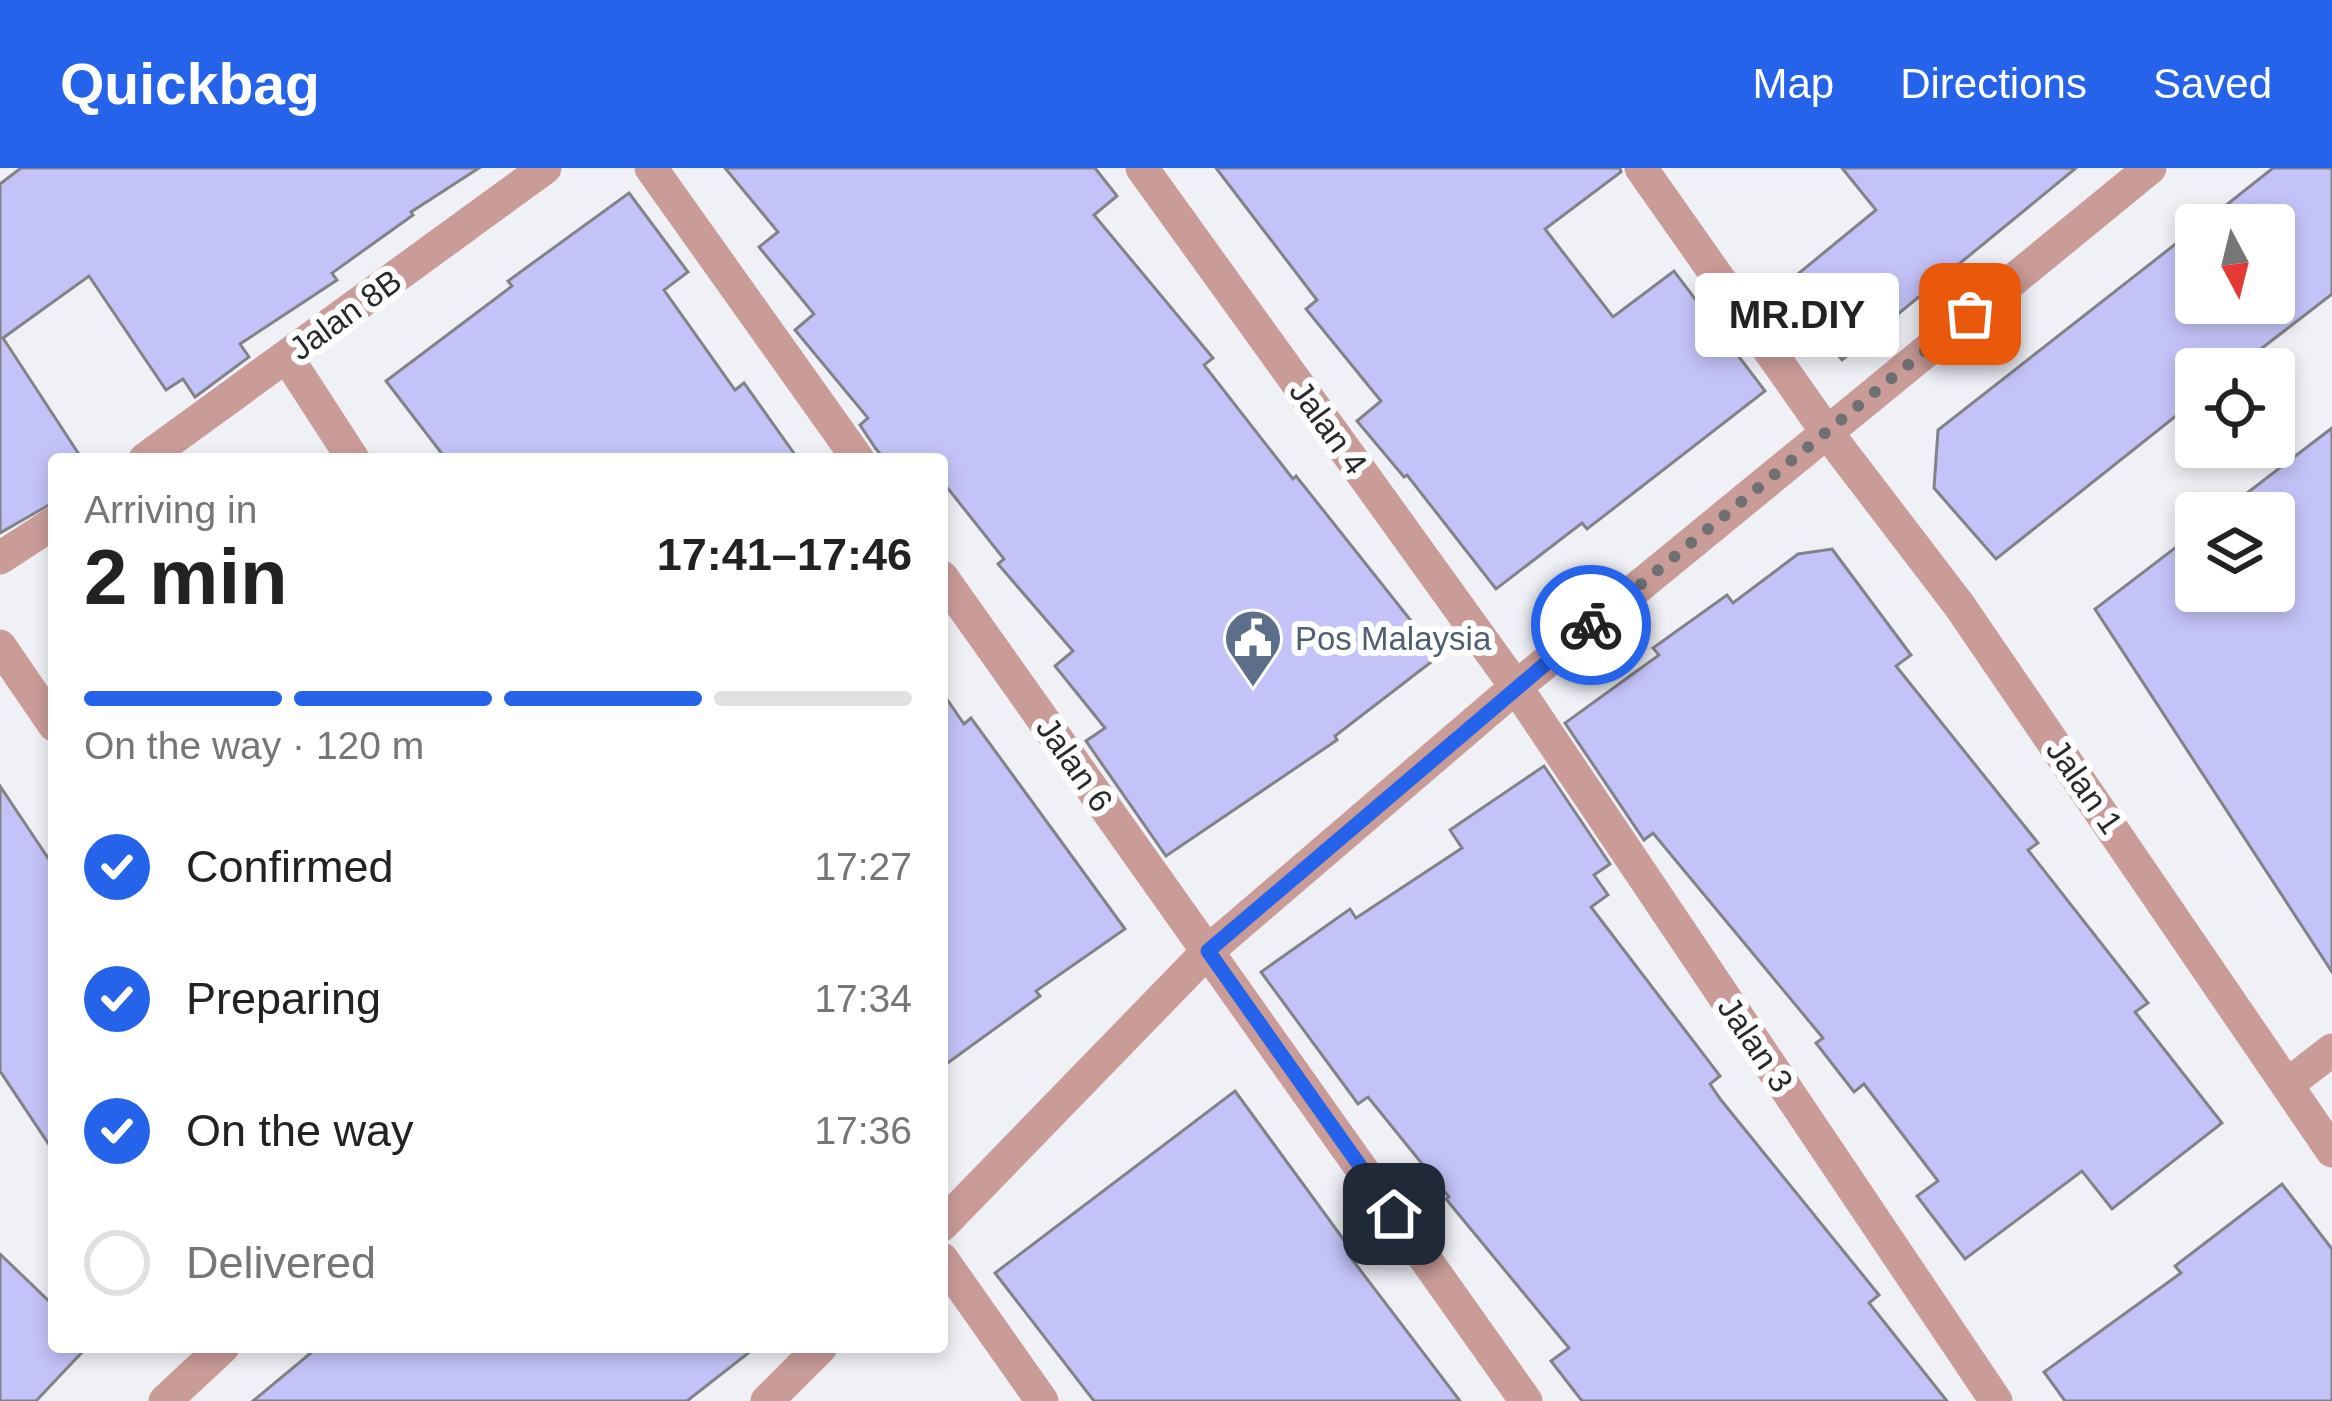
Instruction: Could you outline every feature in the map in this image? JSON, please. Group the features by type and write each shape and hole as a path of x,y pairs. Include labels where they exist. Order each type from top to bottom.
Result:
{"street":[{"name":"Jalan 8B","path":"153,453 545,168"},
{"path":"651,168 854,453"},
{"name":"Jalan 4","path":"1142,168 1516,687"},
{"name":"Jalan 1","path":"1641,168 1826,431 1960,605 2332,1151"},
{"path":"948,1220 1208,951 1516,687 2150,168"},
{"path":"287,357 349,453"},
{"path":"0,558 48,527"},
{"name":"Jalan 6","path":"948,586 1526,1401"},
{"path":"0,646 48,716"},
{"name":"Jalan 3","path":"1516,687 1996,1401"},
{"path":"2287,1085 2332,1050"},
{"path":"948,1268 1042,1401"},
{"path":"165,1401 217,1353"},
{"path":"767,1401 815,1353"}],"building":[{"path":"21,168 479,168 411,212 332,273 337,280 240,344 249,357 195,397 183,379 166,390 89,276 3,338 78,453 48,453 48,505 0,533 0,184"},
{"path":"725,168 1095,168 1117,196 1094,215 1213,358 1204,365 1293,479 1296,476 1439,656 1335,736 1337,740 1166,856 1086,741 1105,728 1055,666 1073,651 998,564 1004,559 948,489 948,453 880,453 860,425 868,418 795,330 814,314 759,247 778,232"},
{"path":"1216,168 1620,168 1621,172 1545,229 1613,317 1674,271 1765,391 1587,529 1582,523 1496,589 1407,475 1357,421 1381,401 1306,309 1317,300"},
{"path":"1842,168 2076,168 1842,360 1782,287 1876,210"},
{"path":"2273,168 2332,168 2332,294 2295,323 2295,204 2228,204"},
{"path":"629,193 688,272 664,290 735,390 744,383 794,453 441,453 386,381 512,286 508,281"},
{"path":"2175,244 2175,324 2293,324 2262,348 2175,348 2175,417 1996,559 1934,488 1938,430"},
{"path":"2332,428 2332,972 2095,609 2175,548 2175,612 2295,612 2295,492 2248,492 2280,468 2295,468 2295,456"},
{"path":"1832,549 1911,655 1896,666 2038,843 2028,850 2148,1003 2135,1012 2222,1123 2112,1209 2082,1171 1965,1259 1917,1196 1938,1181 1864,1084 1854,1092 1816,1043 1823,1038 1653,833 1644,840 1565,723 1659,655 1653,648 1727,595 1733,603 1798,554"},
{"path":"948,701 964,724 971,718 1125,929 1036,991 1040,996 948,1063"},
{"path":"1544,766 1610,864 1594,875 1608,895 1591,907 1720,1076 1710,1084 1721,1100 1879,1295 1869,1303 1947,1401 1582,1401 1551,1361 1569,1348 1368,1097 1358,1104 1261,972 1350,909 1356,918 1462,848 1450,830"},
{"path":"0,786 48,858 48,1143 0,1071"},
{"path":"1235,1091 1352,1251 1348,1254 1460,1401 1094,1401 995,1273"},
{"path":"2282,1184 2332,1249 2332,1401 2065,1401 2044,1372 2181,1273 2175,1266"},
{"path":"0,1254 48,1300 48,1353 81,1353 36,1401 0,1401"},
{"path":"311,1353 748,1353 687,1401 253,1401"}],"way so far":[{"path":"1591,625 1970,314"}],"place":[{"name":"MR.DIY","path":"1970,314"},
{"name":"Pos Malaysia","path":"1253,689"}],"route":[{"path":"1394,1214 1208,951 1591,625"}]}
